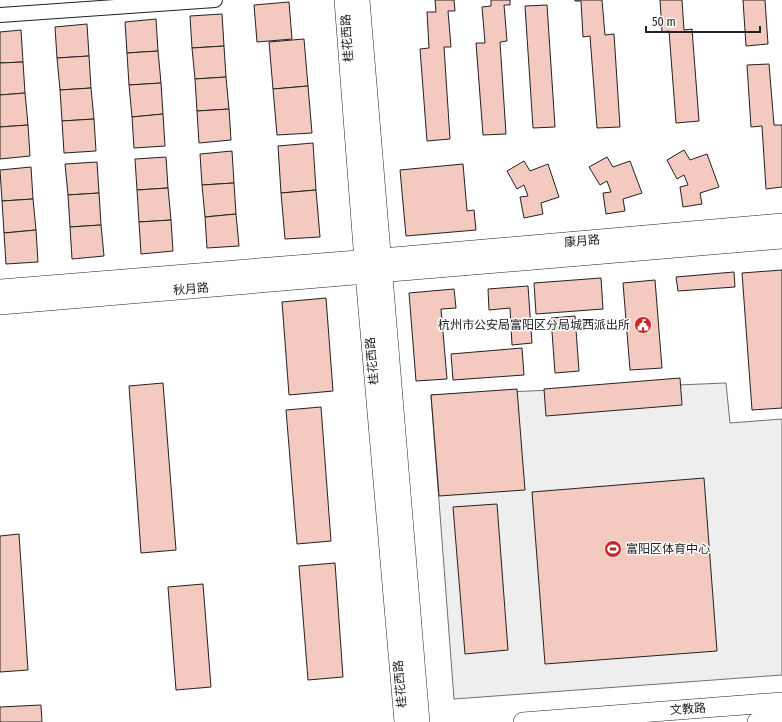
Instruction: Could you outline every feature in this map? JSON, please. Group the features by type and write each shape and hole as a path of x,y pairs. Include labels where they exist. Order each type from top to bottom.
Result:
{"street":[{"path":"0,15 215,0"},
{"name":"桂花西路","path":"344,0 420,722"},
{"name":"桂花西路","path":"360,0 373,266 404,722"},
{"name":"康月路","path":"373,266 782,224"},
{"name":"康月路","path":"373,266 782,239"},
{"name":"秋月路","path":"0,289 373,266"},
{"name":"秋月路","path":"0,305 373,266"},
{"name":"文教路","path":"523,722 782,702"},
{"path":"757,722 782,720"}],"shaded area":[{"name":"富阳区体育中心","path":"726,383 730,423 782,419 782,675 454,699 431,395"}],"building":[{"path":"435,0 454,0 455,11 448,11 451,47 444,47 450,139 427,141 420,49 429,48 427,12 436,12"},
{"path":"491,0 510,0 510,5 504,5 507,41 500,42 506,134 483,135 476,43 485,43 482,7 491,6"},
{"path":"575,0 602,0 605,35 614,34 620,127 597,128 590,36 583,37 581,1"},
{"path":"660,0 682,0 684,30 692,29 699,121 676,123 669,31 662,32"},
{"path":"743,0 765,0 768,44 746,46"},
{"path":"289,2 292,39 257,42 254,5"},
{"path":"547,5 555,127 533,128 525,6"},
{"path":"222,14 224,46 192,48 190,16"},
{"path":"156,19 158,51 127,53 125,22"},
{"path":"87,24 89,56 57,58 55,27"},
{"path":"21,30 23,62 0,63 0,32"},
{"path":"304,39 308,86 273,89 269,42"},
{"path":"224,46 226,77 195,79 192,48"},
{"path":"158,51 161,83 129,85 127,53"},
{"path":"89,56 91,88 60,90 57,58"},
{"path":"23,62 25,93 0,95 0,63"},
{"path":"769,64 774,125 782,125 782,187 766,189 762,126 751,127 747,65"},
{"path":"226,77 229,109 197,111 195,79"},
{"path":"161,83 163,114 132,117 129,85"},
{"path":"308,86 312,133 277,135 273,89"},
{"path":"91,88 94,119 62,121 60,90"},
{"path":"25,93 28,125 0,127 0,95"},
{"path":"229,109 231,140 199,143 197,111"},
{"path":"163,114 165,146 134,148 132,117"},
{"path":"94,119 96,151 64,153 62,121"},
{"path":"28,125 30,156 0,159 0,127"},
{"path":"313,143 316,190 281,193 278,146"},
{"path":"684,150 690,160 707,154 719,187 700,193 702,204 683,207 680,187 688,185 684,175 677,179 667,160"},
{"path":"232,151 234,183 202,185 200,154"},
{"path":"166,157 168,188 137,190 135,159"},
{"path":"607,157 613,167 630,161 642,193 623,199 625,211 606,214 603,193 611,192 607,181 600,185 589,167"},
{"path":"524,161 530,171 548,164 559,197 541,203 543,214 524,218 520,197 528,196 524,185 517,189 507,171"},
{"path":"97,162 99,193 68,195 65,164"},
{"path":"463,164 467,211 474,210 476,230 406,236 400,170"},
{"path":"31,167 33,199 2,201 0,170"},
{"path":"234,183 236,214 205,217 202,185"},
{"path":"168,188 171,220 139,222 137,190"},
{"path":"316,190 320,237 285,239 281,193"},
{"path":"99,193 101,225 70,227 68,195"},
{"path":"33,199 36,230 4,233 2,201"},
{"path":"236,214 239,246 207,248 205,217"},
{"path":"171,220 173,251 141,254 139,222"},
{"path":"101,225 104,256 72,259 70,227"},
{"path":"36,230 38,262 6,264 4,233"},
{"path":"782,270 782,408 752,410 742,273"},
{"path":"734,272 735,287 678,291 676,277"},
{"path":"601,278 603,309 536,314 534,283"},
{"name":"杭州市公安局富阳区分局城西派出所","path":"655,280 662,368 630,370 623,283"},
{"path":"528,286 532,343 512,345 510,308 489,310 488,289"},
{"path":"454,289 456,308 441,309 447,379 416,381 409,293"},
{"path":"326,298 333,391 289,395 282,302"},
{"path":"575,316 579,371 555,373 551,318"},
{"path":"522,348 524,375 453,380 451,354"},
{"path":"680,378 682,405 546,416 544,389"},
{"path":"163,383 176,550 141,553 129,386"},
{"path":"517,389 525,490 439,496 431,395"},
{"path":"321,407 331,541 297,544 286,410"},
{"path":"704,478 717,651 545,664 532,492"},
{"path":"497,504 508,650 465,654 453,507"},
{"path":"19,534 28,670 0,672 0,536"},
{"path":"335,563 343,677 308,680 299,566"},
{"path":"203,584 211,687 176,690 168,587"},
{"path":"41,705 42,722 0,722 0,707"}],"place":[{"name":"杭州市公安局富阳区分局城西派出所","path":"643,325"},
{"name":"富阳区体育中心","path":"613,549"}]}
